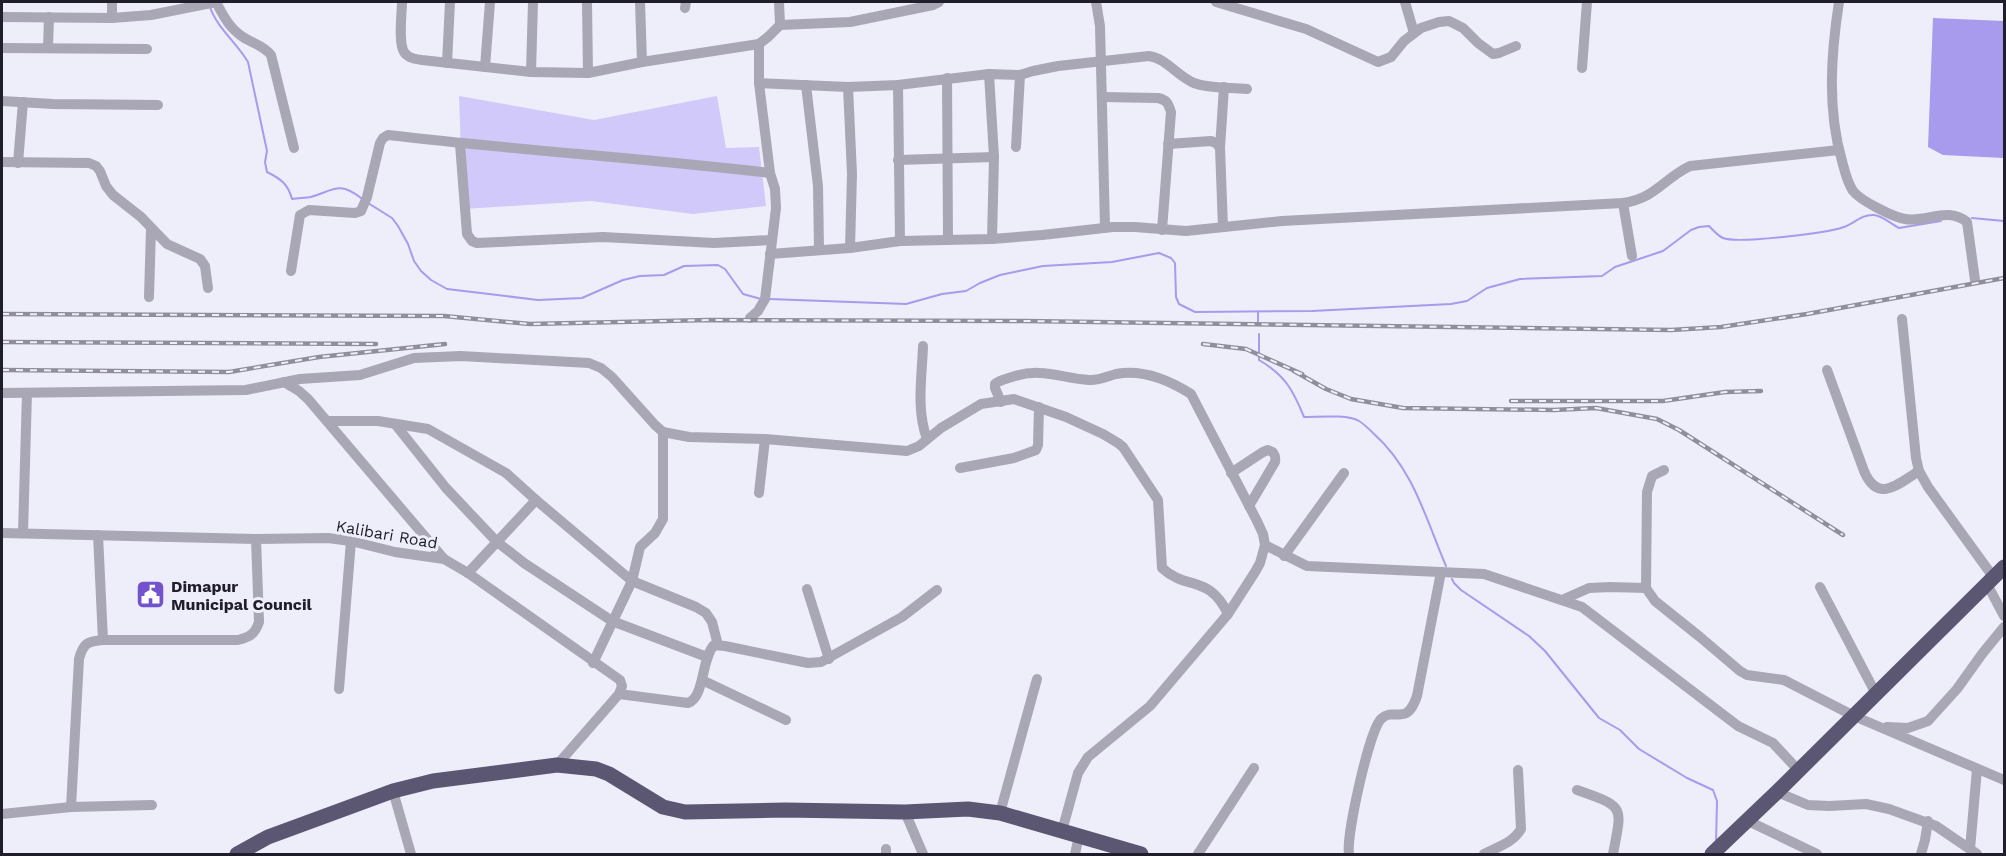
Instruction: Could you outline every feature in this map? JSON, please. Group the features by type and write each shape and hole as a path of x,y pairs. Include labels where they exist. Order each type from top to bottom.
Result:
{"highway":[{"path":"1720,852 1748,821 1995,576"},
{"path":"237,855 268,837 393,791 434,781 557,765 596,769 622,781 663,807 685,812 785,810 904,812 950,809 1000,813 1141,855"}],"street":[{"path":"112,2 112,18"},
{"path":"402,2 401,44 410,57 531,72 588,73 642,62 759,44 780,25 850,22 939,2"},
{"path":"447,63 450,2"},
{"path":"485,67 490,2"},
{"path":"531,72 533,2"},
{"path":"587,2 588,73"},
{"path":"640,2 642,62"},
{"path":"779,2 780,25"},
{"path":"1096,2 1100,26 1104,227"},
{"path":"1216,2 1306,29 1378,62 1390,57 1414,33 1439,22 1449,21 1463,28 1493,54 1499,54 1516,46"},
{"path":"1406,2 1414,33"},
{"path":"1582,68 1587,2"},
{"path":"1839,2 1832,70 1833,116 1846,179 1862,199 1907,220 1937,214 1961,217 1967,222 1975,280"},
{"path":"2,18 112,18 151,15 211,3 241,36 267,50 271,55 294,148"},
{"path":"48,48 49,17"},
{"path":"750,318 759,311 765,299 776,208 759,83 759,44"},
{"path":"2,48 147,49"},
{"path":"759,83 848,87 898,85 989,74 1020,75 1051,67 1155,57 1188,80 1204,85 1247,89"},
{"path":"989,74 994,157 992,239"},
{"path":"1016,147 1020,75"},
{"path":"947,78 948,239"},
{"path":"898,85 900,241"},
{"path":"806,86 818,186 819,249"},
{"path":"848,87 852,174 850,248"},
{"path":"1223,227 1220,148 1224,87"},
{"path":"1102,97 1164,99 1168,103 1171,111 1162,230"},
{"path":"2,101 53,105 158,105"},
{"path":"18,163 23,102"},
{"path":"291,271 300,215 309,210 355,213 361,211 366,202 380,143 388,135 460,144 681,162 771,173"},
{"path":"1168,144 1211,141 1220,148"},
{"path":"460,144 467,234 472,241 477,243 603,237 714,243 771,240"},
{"path":"770,254 850,248 900,241 992,239 1104,227 1186,231 1282,221 1623,202 1645,198 1690,166 1839,150"},
{"path":"898,160 994,157"},
{"path":"2,162 89,163 96,166 113,195 141,217 167,244 200,259 205,266 208,288"},
{"path":"1623,202 1632,256"},
{"path":"149,297 151,229"},
{"path":"1902,319 1919,471 1928,487 1995,576 2004,616"},
{"path":"923,346 921,412 922,426 927,439"},
{"path":"2,393 246,390 300,379 360,375 414,358 461,356 589,363 601,368 612,377 663,432 689,437 765,439 907,451 919,446 941,428 981,404 1014,399 1066,417 1118,442 1158,500 1162,568 1213,591 1228,614"},
{"path":"1827,370 1867,480 1874,486 1886,489 1894,487 1919,471"},
{"path":"1001,402 995,384 1019,374 1041,372 1094,380 1126,373 1147,375 1178,386 1191,394 1263,534 1265,545 1260,563 1228,614 1150,706 1088,758 1078,773 1062,831"},
{"path":"284,382 299,391 328,421 444,559"},
{"path":"23,533 27,393"},
{"path":"960,468 994,462 1036,450 1039,407"},
{"path":"328,421 363,420 428,429 506,473 632,581 696,607 706,614 712,622 718,645"},
{"path":"395,424 446,488 496,541 524,563 612,621 707,657"},
{"path":"593,663 632,581 640,547 655,533 663,519 663,432"},
{"path":"759,493 765,439"},
{"path":"1231,473 1263,452 1268,450 1274,453 1275,462 1249,506"},
{"path":"1664,470 1652,476 1647,492 1646,588 1655,602 1747,675 1784,680 1854,716 2004,780"},
{"path":"1284,556 1344,473"},
{"path":"468,573 536,500"},
{"path":"2,533 2,540"},
{"name":"Kalibari Road","path":"2,533 256,539 328,538 395,552 444,559 468,573 593,663 617,676 622,686 619,694"},
{"path":"98,535 103,640"},
{"path":"71,807 79,659 82,646 90,641 103,640 238,640 248,638 255,632 259,622 256,539"},
{"path":"339,689 351,541"},
{"path":"1265,545 1301,564 1314,567 1484,574 1582,607 1593,613 1738,726 1773,743 1799,771"},
{"path":"1349,855 1348,838 1353,811 1378,723 1382,717 1402,715 1413,706 1441,572"},
{"path":"1562,600 1588,588 1610,586 1646,588"},
{"path":"1820,587 1876,694"},
{"path":"807,589 829,659"},
{"path":"557,765 619,694 692,702 702,680 707,657 712,648 718,645 808,663 820,662 902,617 937,590"},
{"path":"1881,727 1908,728 1928,721 1957,689 2004,627"},
{"path":"702,680 786,720"},
{"path":"1000,813 1037,680"},
{"path":"1198,855 1254,768"},
{"path":"1973,852 1977,769"},
{"path":"1484,855 1509,842 1521,830 1518,770"},
{"path":"1577,790 1600,798 1616,808 1619,820 1613,855"},
{"path":"393,791 411,855"},
{"path":"1778,792 1808,805 1875,805 1928,821 1973,852"},
{"path":"2,814 71,807 152,805"},
{"path":"904,812 923,855"},
{"path":"1748,821 1816,855"},
{"path":"1921,855 1928,821"},
{"path":"1075,855 1079,836"}],"shaded area":[{"path":"1933,18 2004,21 2004,158 1943,155 1928,147"},
{"path":"459,96 594,120 717,96 726,148 759,147 766,206 693,214 591,201 463,209"}],"waterway":[{"path":"210,7 217,22 248,62 267,151 265,162 267,172 283,182 292,199 311,197 336,188 342,188 361,198"},
{"path":"368,203 392,218 421,271 447,289 538,300 582,298 623,280 640,276 664,275 684,266 718,265 725,269 743,294 761,299"},
{"path":"769,299 906,304 942,294 966,291 1000,275 1043,266 1112,262 1159,253 1171,258 1175,263 1176,297 1179,304 1195,312 1312,311 1451,304 1467,301 1487,288 1520,279 1602,276 1615,267 1663,251 1691,230 1699,227 1709,226 1723,238 1746,240 1835,229 1870,215 1881,217 1899,228 1941,221"},
{"path":"1972,218 2004,221"},
{"path":"1258,312 1258,323"},
{"path":"1259,334 1259,360 1275,371 1287,384 1304,417 1354,419 1365,425 1387,447 1417,495 1446,566"},
{"path":"1452,579 1461,590 1529,636 1545,651 1599,718 1620,730 1639,749 1687,778 1713,790 1717,801 1716,843"}],"railway":[{"path":"2,314 444,316 530,324 710,320 1024,321 1671,330 1721,327 1807,314 2004,278"},
{"path":"2,342 376,344"},
{"path":"2,370 229,372 319,357 445,344"},
{"path":"1203,344 1246,349 1302,374"},
{"path":"1294,371 1326,389 1351,399 1403,408 1554,410 1596,408 1657,419 1679,430 1843,535"},
{"path":"1511,401 1663,401 1725,392 1761,391"}],"place":[{"name":"Dimapur Municipal Council","path":"150,595"}]}
